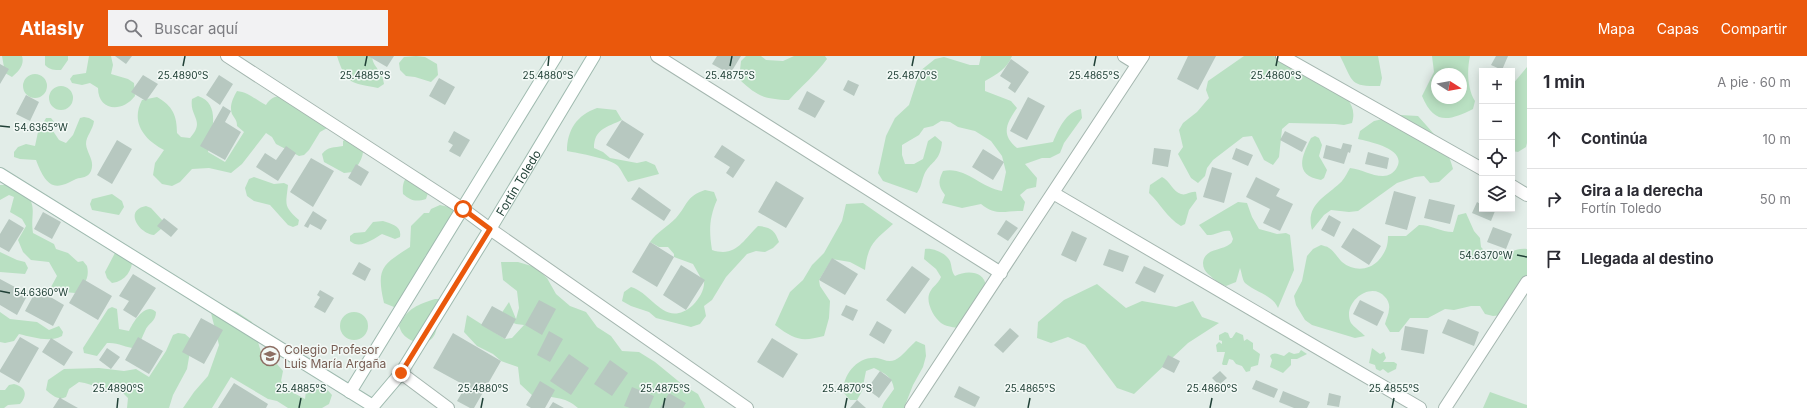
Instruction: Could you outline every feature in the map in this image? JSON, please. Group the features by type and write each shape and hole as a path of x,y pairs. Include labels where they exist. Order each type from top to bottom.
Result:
{"street":[{"path":"227,56 463,209 747,408"},
{"path":"350,392 556,56"},
{"name":"Fortín Toledo","path":"372,407 401,373 594,56"},
{"path":"657,56 1001,273"},
{"path":"911,408 1140,60 1124,56"},
{"path":"1282,56 1479,167"},
{"path":"0,174 372,407"},
{"path":"1515,188 1527,195"},
{"path":"1053,192 1420,408"},
{"path":"1445,408 1527,282"},
{"path":"401,373 448,408"}],"green space":[{"path":"2,56 22,56 22,65 19,71 12,77 5,73"},
{"path":"45,56 68,56 68,60 61,70 54,70 45,65"},
{"path":"89,56 111,56 113,65 111,74 128,79 134,83 135,96 124,105 112,107 106,105 102,101 99,96 98,88 90,83 82,85 72,83 70,79 73,75 86,73"},
{"path":"337,56 372,56 374,64 383,79 384,84 378,88 361,85 351,81 343,72"},
{"path":"746,56 761,56 766,60 783,61 794,56 825,56 827,59 814,75 789,100 773,99 761,96 739,79 741,61"},
{"path":"981,56 1012,56 1004,68 985,81 985,91 1011,101 1017,108 1008,124 1007,133 1008,138 1017,148 1053,142 1067,117 1071,113 1081,109 1082,118 1064,143 1060,153 1050,158 1042,158 1025,164 1037,178 1036,187 1027,189 1020,195 1025,202 1023,211 997,212 981,204 962,208 942,203 945,195 941,189 940,178 943,171 951,170 966,174 987,186 1002,191 1006,172 1002,156 991,141 975,131 958,127 950,122 941,121 933,126 924,128 919,135 902,145 902,155 905,164 914,164 923,159 928,141 935,136 942,142 939,154 926,170 917,193 883,181 878,173 886,136 895,118 909,105 920,71 935,59 944,57 970,65 979,65"},
{"path":"1244,56 1274,56 1347,98 1353,110 1352,123 1344,125 1289,123 1282,129 1279,157 1273,165 1264,160 1252,136 1243,137 1213,160 1207,168 1205,176 1198,183 1191,178 1178,154 1183,147 1179,130 1183,123 1197,112 1209,98 1206,90 1208,81"},
{"path":"1340,56 1378,56 1382,78 1380,86 1362,85 1353,81"},
{"path":"1432,56 1470,56 1468,79 1470,90 1475,101 1473,109 1457,116 1443,118 1432,112 1422,96 1431,78 1431,104 1467,104 1467,68 1434,68"},
{"path":"404,57 425,57 437,64 438,75 431,82 406,76 400,70 399,63"},
{"path":"1527,67 1527,143 1526,147 1518,152 1515,152 1515,81"},
{"path":"35,74 43,78 47,86 43,94 35,98 27,94 23,86 27,78"},
{"path":"61,86 69,90 73,98 69,106 61,110 53,106 49,98 53,90"},
{"path":"237,91 266,105 272,98 280,96 289,98 298,102 329,127 320,132 309,150 304,155 299,156 276,144 272,137 266,133 242,164 231,173 209,168 192,169 180,182 172,186 162,184 153,175 155,163 164,150 151,141 141,130 138,116 142,100 157,97 162,100 173,112 176,121 177,133 181,137 190,138 197,127 192,99 198,96 205,100 210,105 213,112 208,152 225,162 244,132 237,126 231,111 232,102"},
{"path":"597,108 616,110 622,120 607,127 599,133 596,137 594,148 603,152 610,158 637,163 646,161 655,165 659,174 628,182 615,163 567,151 567,143 574,124 584,115"},
{"path":"1400,115 1418,116 1443,147 1451,161 1453,169 1439,182 1430,183 1424,176 1415,177 1397,183 1358,211 1349,212 1331,210 1324,215 1312,230 1311,214 1314,208 1323,197 1341,182 1350,168 1383,176 1394,172 1399,162 1397,156 1393,152 1379,145 1358,139 1360,131 1374,121"},
{"path":"84,117 94,121 86,141 92,164 91,171 87,176 62,185 52,185 45,178 36,160 14,157 14,152 18,147 26,144 35,146 38,132 46,118 51,118 55,123 53,131 59,140 66,143 73,135 80,118"},
{"path":"1315,136 1319,138 1322,145 1319,156 1327,170 1324,178 1321,180 1306,174 1302,164 1305,151 1311,138"},
{"path":"346,139 363,147 363,154 353,172 344,173 324,162 322,154 329,148 343,146 343,141"},
{"path":"412,172 419,173 428,178 431,184 426,199 414,200 403,194 404,182"},
{"path":"254,177 274,184 284,183 288,185 287,205 290,211 299,220 298,225 293,227 288,225 270,205 254,201 247,196 245,188 249,179"},
{"path":"1162,177 1178,193 1185,194 1196,192 1197,199 1189,210 1185,224 1181,226 1167,215 1149,193 1150,185"},
{"path":"0,185 10,185 25,190 31,202 33,211 33,233 54,244 56,249 68,253 78,262 83,261 87,266 88,274 86,281 75,293 54,291 51,287 57,276 49,262 31,260 23,252 18,240 26,226 22,219 10,212 14,197 9,195 0,200"},
{"path":"705,190 714,192 717,200 712,213 710,225 712,250 727,252 733,250 758,226 766,227 772,230 779,242 773,248 765,252 756,251 747,254 726,277 712,300 704,306 706,316 700,324 691,327 656,318 649,312 631,306 622,301 624,292 631,287 646,296 660,308 675,314 683,312 693,305 698,299 703,290 704,280 702,280 693,264 674,257 674,254 668,247 659,247 650,242 680,214 690,198"},
{"path":"112,194 122,201 124,207 119,215 92,210 90,204 92,199"},
{"path":"1238,202 1247,203 1252,217 1259,229 1277,234 1286,233 1290,235 1294,270 1278,308 1272,300 1245,283 1240,268 1236,282 1226,286 1214,279 1204,268 1204,258 1210,252 1227,246 1233,239 1230,231 1207,235 1199,225"},
{"path":"863,203 893,224 873,244 868,254 865,270 850,262 832,259 819,280 820,286 830,301 829,318 824,336 809,339 793,337 775,325 790,292 803,280 812,265 824,253 842,221 846,204"},
{"path":"440,205 449,207 456,214 440,240 425,256 420,273 402,303 394,307 384,303 381,275 387,263 410,247 411,226 424,213 429,213 431,209"},
{"path":"146,206 151,208 163,221 161,229 154,235 143,230 136,221 136,212 139,208"},
{"path":"1466,213 1474,231 1480,238 1481,247 1488,255 1494,256 1527,249 1527,275 1503,315 1493,316 1485,314 1480,306 1471,306 1454,310 1445,309 1428,318 1410,318 1399,332 1390,332 1385,324 1389,311 1388,301 1379,292 1372,291 1365,292 1359,296 1350,308 1349,315 1351,323 1365,336 1355,338 1312,325 1305,320 1296,305 1294,296 1302,281 1307,256 1313,249 1321,245 1326,246 1346,265 1360,269 1370,267 1378,261 1386,250 1388,236 1406,236 1419,225 1453,232 1458,215"},
{"path":"383,221 396,226 399,230 400,237 395,239 382,234 371,241 362,244 350,241 350,236 354,233 365,232 373,222"},
{"path":"925,249 935,250 946,256 950,261 955,276 965,273 975,273 985,282 986,287 957,328 941,323 935,317 931,309 928,300 929,296 931,290 941,277 936,269 924,259"},
{"path":"116,251 133,257 130,271 125,278 112,283 107,278 105,272"},
{"path":"0,252 25,262 28,268 25,274 0,272"},
{"path":"501,262 518,262 535,267 547,278 556,294 570,306 586,312 597,327 611,336 622,351 639,352 655,362 683,385 698,394 705,408 578,408 563,399 533,396 520,384 518,367 501,361 493,354 477,346 464,332 467,315 505,339 512,338 524,325 516,324 499,317 509,302 516,319 519,308 517,291 503,280"},
{"path":"1097,284 1126,308 1142,301 1176,307 1193,301 1202,317 1219,323 1188,343 1134,394 1117,388 1085,345 1068,337 1051,343 1037,338 1038,322 1064,300"},
{"path":"435,299 441,299 437,326 435,334 432,338 429,341 420,343 406,337 402,333 399,326 402,320 414,308"},
{"path":"112,307 117,309 119,329 129,331 140,314 144,311 152,309 156,312 156,315 146,328 136,348 115,343 107,343 97,356 84,353 83,348 108,309"},
{"path":"227,308 237,312 252,322 261,352 270,356 283,371 281,381 288,390 305,399 306,391 314,384 324,386 332,395 329,404 322,408 288,408 277,401 268,399 231,377 212,408 183,408 208,376 219,345 211,313"},
{"path":"0,312 10,319 37,322 49,330 59,326 63,332 62,336 47,339 19,334 14,341 5,343 0,342"},
{"path":"354,312 360,313 364,316 367,320 367,332 364,336 360,339 354,340 348,339 344,336 341,332 340,326 341,320 344,316 348,313"},
{"path":"1225,332 1228,333 1230,338 1232,338 1236,332 1243,335 1244,341 1247,339 1253,343 1253,349 1260,354 1258,365 1251,367 1250,371 1246,372 1242,366 1236,364 1233,360 1229,359 1227,365 1222,364 1225,352 1217,352 1216,345 1219,342 1222,344 1222,341 1219,340 1219,335"},
{"path":"178,333 185,334 192,340 187,369 173,395 169,408 127,408 128,398 123,393 110,392 79,382 69,389 66,397 63,398 55,397 46,390 48,380 64,369 99,368 124,371 136,369 149,377 166,351 173,335"},
{"path":"916,341 925,345 926,356 923,367 913,385 904,408 882,408 894,389 890,378 874,368 866,371 862,391 857,400 850,400 843,392 848,373 857,363 870,358 888,361 895,360"},
{"path":"1372,348 1380,354 1384,352 1386,358 1383,362 1394,362 1397,364 1396,369 1388,373 1383,369 1380,371 1376,369 1375,365 1369,363"},
{"path":"1301,350 1307,354 1297,359 1291,359 1291,365 1283,373 1270,367 1272,360 1270,356 1275,354 1284,356 1289,352 1294,354 1299,353"},
{"path":"14,384 23,389 25,395 23,401 20,404 8,405 4,408 0,408 0,390 5,390 9,385"},
{"path":"1490,392 1527,405 1527,408 1483,408"}],"building":[{"path":"115,56 132,56 126,64"},
{"path":"368,56 394,56 387,67"},
{"path":"717,56 741,56 730,74 712,64"},
{"path":"1188,56 1216,56 1198,90 1177,79"},
{"path":"1496,56 1508,56 1503,68 1498,68 1491,65"},
{"path":"1011,59 1029,72 1015,93 1008,88 1011,83 1000,76"},
{"path":"0,64 9,69 0,84"},
{"path":"143,75 158,84 146,101 131,92"},
{"path":"219,75 233,84 220,105 206,95"},
{"path":"439,78 455,87 445,105 429,96"},
{"path":"848,80 859,85 854,96 843,90"},
{"path":"807,91 825,101 815,118 798,109"},
{"path":"26,95 39,102 30,121 16,114"},
{"path":"1028,97 1045,106 1027,140 1010,131"},
{"path":"223,106 231,111 225,122 241,132 225,160 200,146"},
{"path":"622,120 644,134 629,159 606,145"},
{"path":"454,131 470,140 460,157 449,151 453,145 448,142"},
{"path":"1285,131 1307,142 1302,152 1280,140"},
{"path":"117,140 132,149 112,184 97,175"},
{"path":"1343,143 1352,145 1350,153 1348,152 1344,164 1323,158 1326,145 1341,149"},
{"path":"722,145 745,160 733,178 726,173 730,167 714,157"},
{"path":"286,146 296,153 278,181 256,167 265,153 276,160"},
{"path":"1154,148 1171,150 1168,167 1152,164"},
{"path":"1236,148 1253,155 1248,166 1232,159"},
{"path":"983,149 1004,162 993,180 972,167"},
{"path":"1368,152 1389,158 1387,169 1365,164"},
{"path":"311,158 334,171 313,207 290,192"},
{"path":"356,164 369,172 361,186 348,178"},
{"path":"1212,167 1232,173 1224,203 1203,197"},
{"path":"1256,177 1280,189 1276,196 1293,204 1280,231 1263,223 1270,209 1246,197"},
{"path":"776,181 804,198 786,228 758,212"},
{"path":"639,187 671,210 664,221 631,199"},
{"path":"1394,191 1416,197 1407,230 1385,224"},
{"path":"1429,199 1455,205 1450,224 1424,218"},
{"path":"1477,202 1479,203 1479,212 1495,212 1491,221 1472,213"},
{"path":"313,211 327,220 321,230 310,224 308,228 304,226"},
{"path":"43,212 61,222 52,239 34,229"},
{"path":"1329,215 1341,222 1334,237 1321,230"},
{"path":"164,218 178,229 171,237 157,226"},
{"path":"9,219 24,228 9,252 0,247 0,234"},
{"path":"1006,220 1018,228 1008,241 997,234"},
{"path":"1493,227 1512,234 1506,249 1487,242"},
{"path":"1353,228 1381,246 1369,265 1341,247"},
{"path":"1072,231 1087,238 1076,262 1061,255"},
{"path":"650,242 674,257 657,287 632,272"},
{"path":"1109,249 1129,256 1123,272 1103,265"},
{"path":"832,258 858,274 845,295 819,280"},
{"path":"359,262 371,269 365,281 352,274"},
{"path":"681,265 705,280 686,310 663,295"},
{"path":"912,266 930,279 905,314 886,300"},
{"path":"1144,266 1164,275 1155,293 1135,283"},
{"path":"133,274 156,288 136,318 123,310 129,301 119,296"},
{"path":"0,279 28,294 17,315 0,305"},
{"path":"83,279 112,296 98,320 69,303"},
{"path":"37,289 64,305 53,326 25,311"},
{"path":"320,290 334,298 325,313 314,307 320,297 317,295"},
{"path":"539,300 556,309 542,335 525,325"},
{"path":"1360,300 1384,312 1377,326 1353,314"},
{"path":"846,305 858,310 853,321 841,315"},
{"path":"492,306 516,319 505,339 481,325"},
{"path":"201,318 223,330 204,364 182,352"},
{"path":"1448,319 1479,332 1474,346 1442,333"},
{"path":"877,321 892,330 884,344 869,335"},
{"path":"1405,326 1428,330 1424,354 1401,350"},
{"path":"1010,328 1019,336 1003,353 994,345"},
{"path":"549,331 563,339 550,362 537,355"},
{"path":"453,333 501,361 474,408 470,408 457,401 466,386 433,368"},
{"path":"20,337 39,348 19,383 0,372 0,370"},
{"path":"138,337 163,351 149,374 125,360"},
{"path":"51,338 73,352 64,366 42,352"},
{"path":"772,338 798,354 783,378 757,362"},
{"path":"107,348 120,357 111,369 99,360"},
{"path":"569,354 589,368 571,395 550,381"},
{"path":"1168,355 1180,361 1174,373 1162,367"},
{"path":"610,360 628,373 612,396 594,384"},
{"path":"880,371 892,380 879,398 867,389"},
{"path":"1220,371 1227,378 1219,385 1212,378"},
{"path":"1256,380 1278,389 1274,398 1252,389"},
{"path":"540,381 555,390 545,408 531,408 526,405"},
{"path":"234,383 268,404 266,408 218,408"},
{"path":"959,386 980,397 975,407 954,397"},
{"path":"632,387 654,396 649,408 630,408 624,406"},
{"path":"1283,391 1310,402 1307,408 1294,408 1279,402"},
{"path":"669,393 686,403 683,408 660,408"},
{"path":"1329,393 1341,396 1339,407 1327,405"},
{"path":"60,397 62,399 78,408 53,408"},
{"path":"857,400 866,408 850,408"},
{"path":"553,402 564,408 549,408"}],"place":[{"name":"Colegio Profesor Luis María Argaña","path":"270,356"}],"route":[{"path":"401,373 490,229 463,209"}]}
